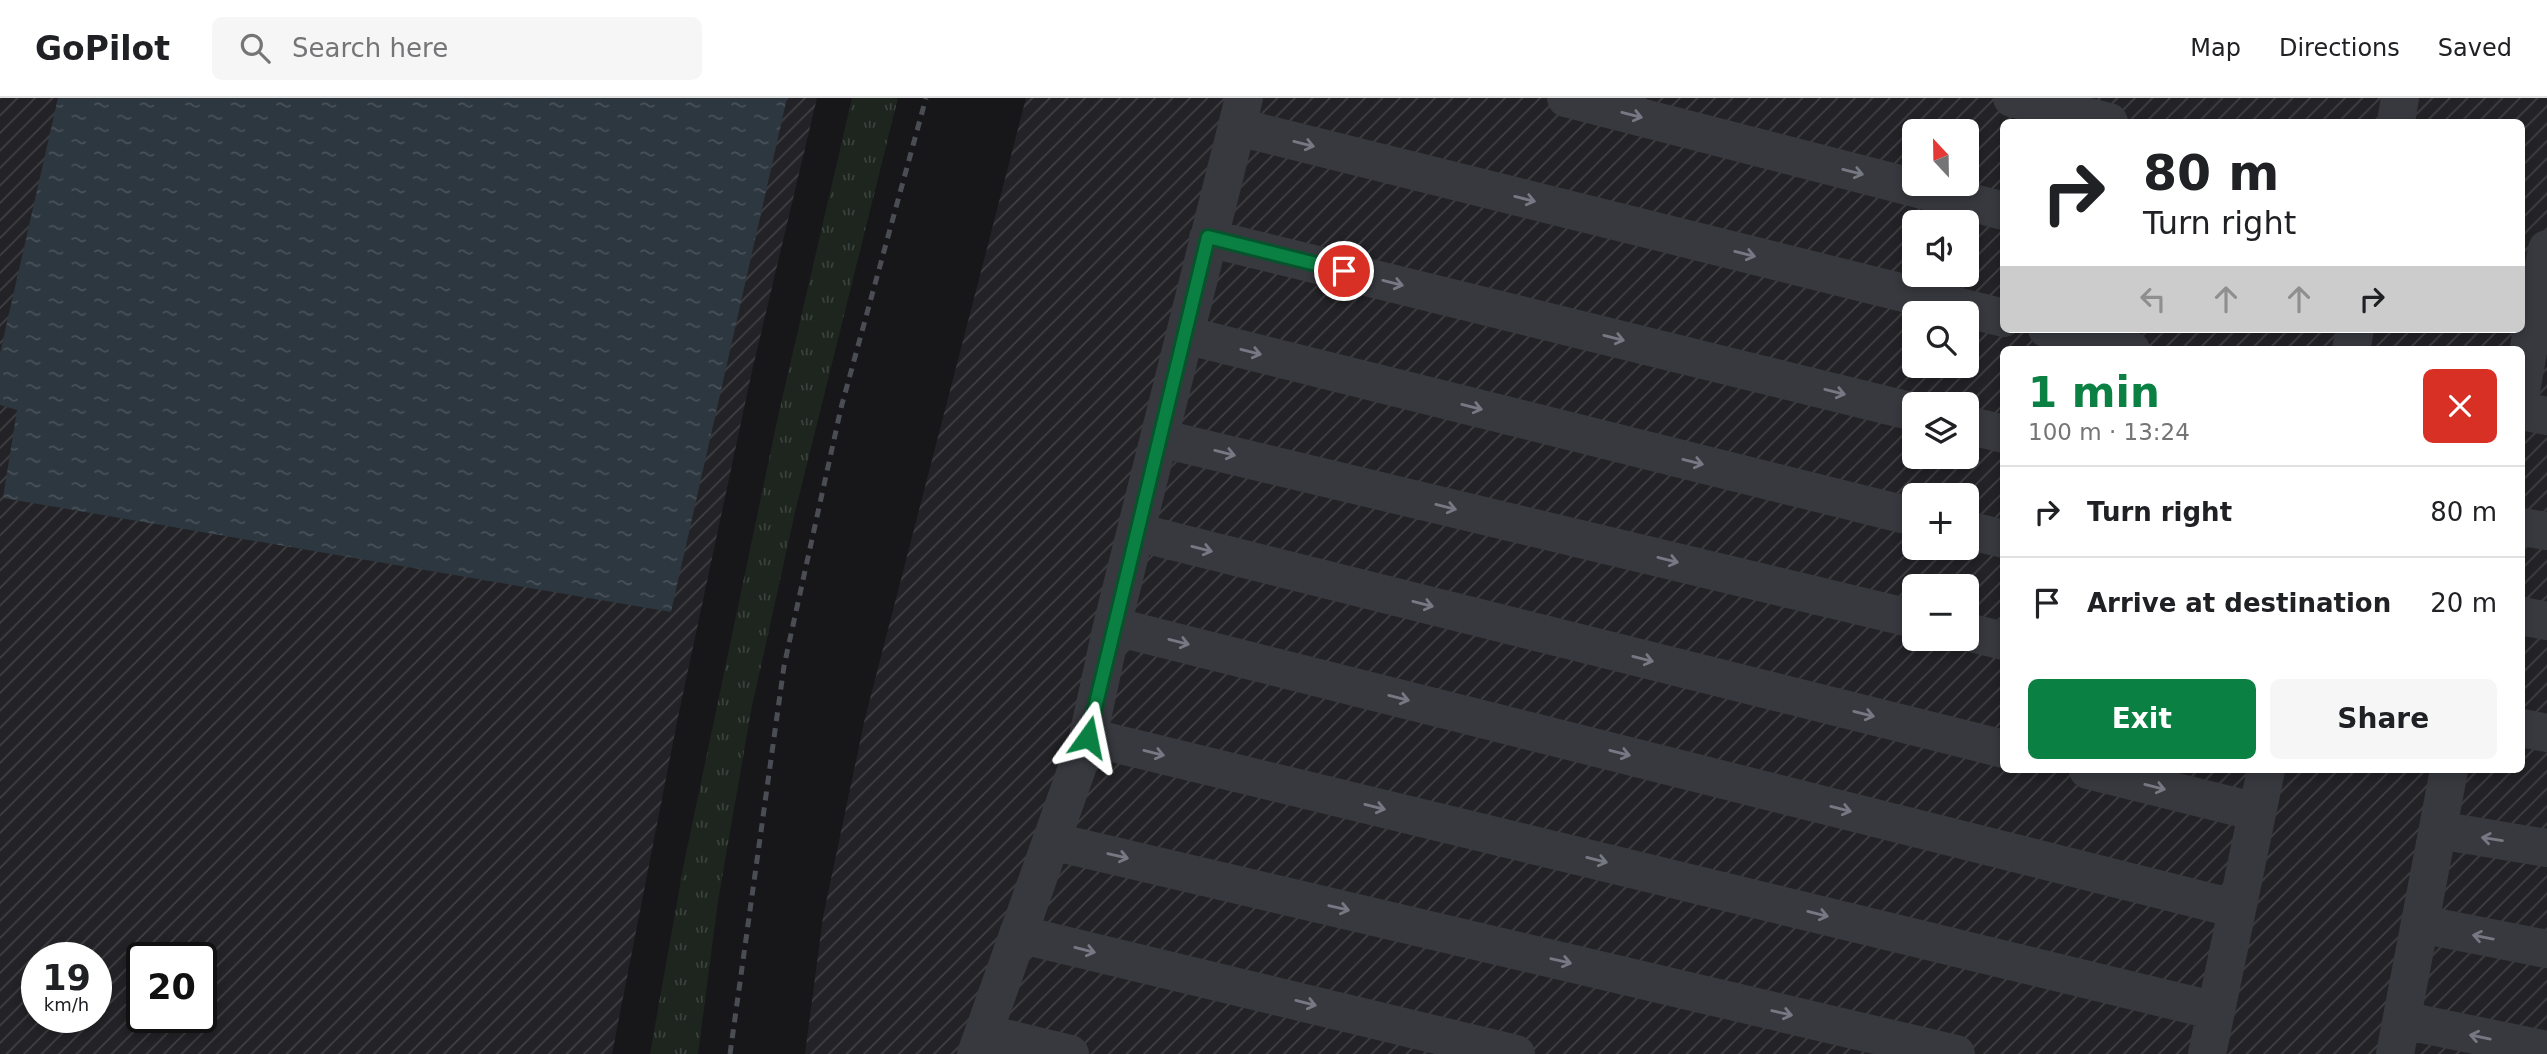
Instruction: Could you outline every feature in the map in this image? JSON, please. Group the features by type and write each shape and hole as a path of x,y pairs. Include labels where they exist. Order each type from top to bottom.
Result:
{"lane":[{"path":"1566,98 2000,210"},
{"path":"2012,98 2097,119"},
{"path":"2396,119 2400,98"},
{"path":"1070,1054 980,1043 1088,737 1112,626 1241,113 2000,317"},
{"path":"1208,237 1902,409"},
{"path":"2525,374 2541,318 2547,249"},
{"path":"2063,333 2115,346"},
{"path":"1185,335 1902,514"},
{"path":"2525,412 2547,416"},
{"path":"1979,428 2000,433"},
{"path":"1159,438 1902,617"},
{"path":"2525,527 2547,531"},
{"path":"1136,532 2000,748"},
{"path":"1979,533 2000,538"},
{"path":"2525,617 2547,621"},
{"path":"1112,626 2237,909"},
{"path":"1979,635 2000,640"},
{"path":"2525,729 2547,733"},
{"path":"1088,737 2216,1010"},
{"path":"2100,773 2258,812"},
{"path":"2207,1054 2265,773"},
{"path":"2448,773 2399,1037 2547,1050"},
{"path":"2438,830 2547,848"},
{"path":"1051,841 1956,1054"},
{"path":"2420,924 2547,949"},
{"path":"1018,934 1516,1054"}],"shaded area":[{"path":"0,98 817,98 752,371 678,717 612,1054 0,1054"},
{"path":"1026,98 2547,98 2547,1054 805,1054 823,917 865,718"}],"green space":[{"path":"852,98 898,98 796,508 751,711 718,901 698,1054 650,1054 684,863 779,412"}],"water":[{"path":"58,98 787,98 671,612 3,498 17,410 0,405 0,353"}],"railway":[{"path":"730,1054 784,666 841,408 926,98"}],"route":[{"path":"1088,737 1112,626 1208,237 1344,271"}]}
